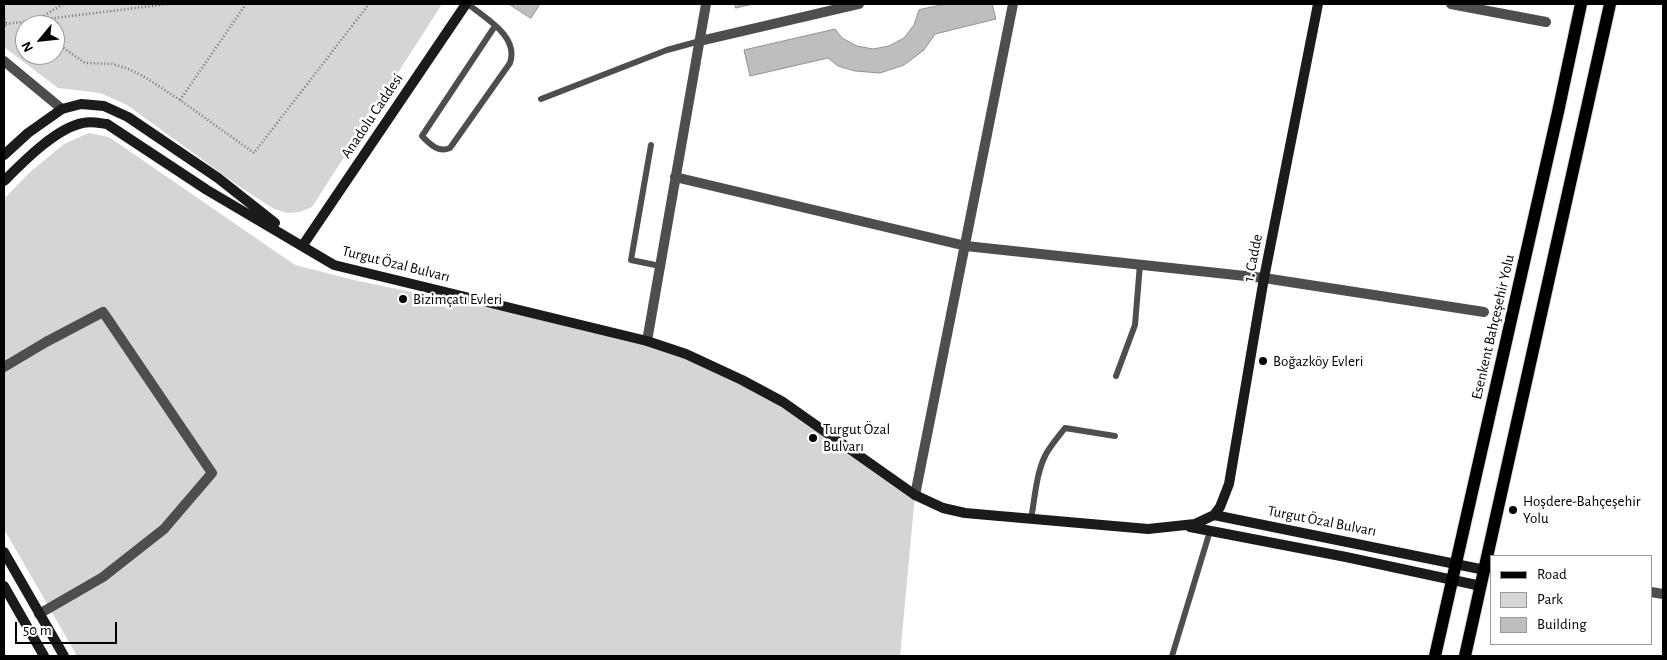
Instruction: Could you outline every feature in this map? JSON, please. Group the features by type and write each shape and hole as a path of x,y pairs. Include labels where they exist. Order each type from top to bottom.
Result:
{"main road":[{"name":"Esenkent Bahçeşehir Yolu","path":"1435,656 1581,4"},
{"path":"1491,555 1610,4"},
{"path":"1465,656 1482,586 1488,570"}],"street":[{"name":"Anadolu Caddesi","path":"303,245 467,4"},
{"path":"647,342 706,4"},
{"path":"700,41 858,4"},
{"path":"915,496 1013,4"},
{"name":"1. Cadde","path":"1214,515 1220,507 1229,484 1264,278 1318,4"},
{"path":"1452,4 1546,22"},
{"path":"4,61 62,109"},
{"name":"Turgut Özal Bulvarı","path":"4,155 28,133 62,109 81,104 104,106 121,113 218,178 303,245"},
{"name":"Turgut Özal Bulvarı","path":"4,181 60,133 74,125 83,122 107,124 207,190 334,265 647,342 686,354 742,380 783,402 915,496 943,508 965,513 1148,529 1200,523 1214,515 1488,570"},
{"path":"675,177 966,246 1264,278 1484,312"},
{"path":"4,367 46,342 104,312 212,472 164,529 103,577 39,614"},
{"name":"Turgut Özal Bulvarı","path":"1184,526 1346,557 1482,586"},
{"path":"4,552 64,656"},
{"path":"4,586 44,656"}],"lane":[{"path":"467,4 495,26 505,35 511,44 512,56 510,63 450,148 442,150 435,148 422,136 495,26"},
{"path":"541,100 667,50 700,41"},
{"path":"651,144 631,260 660,266"},
{"path":"1116,376 1135,325 1140,264"},
{"path":"1031,519 1042,462 1051,446 1065,428 1115,436"},
{"path":"1172,656 1210,531"}],"path":[{"path":"44,15 63,4"},
{"path":"65,17 168,4"},
{"path":"180,100 246,4"},
{"path":"65,49 85,63 103,63 126,68 143,76 254,153 369,4"},
{"path":"4,15 6,24 4,28"},
{"path":"6,24 15,23"}],"green space":[{"path":"4,4 442,4 312,207 300,212 288,213 274,209 240,187 127,105 100,93 58,88 28,65 65,65 65,15 15,15 15,55 4,47"},
{"path":"89,133 109,137 295,265 354,280 647,341 742,380 915,495 900,656 77,656 4,529 4,199 29,173 64,144"}],"building":[{"path":"509,4 540,4 531,18"},
{"path":"735,4 753,4 736,8"},
{"path":"946,4 992,4 996,19 935,34 924,50 904,65 880,73 855,71 838,66 828,58 750,76 744,50 835,29 842,38 857,46 873,49 889,46 904,38 914,25 919,10"}],"place":[{"name":"Bizimçatı Evleri","path":"403,299"},
{"name":"Boğazköy Evleri","path":"1263,361"},
{"name":"Turgut Özal Bulvarı","path":"813,438"},
{"name":"Hoşdere-Bahçeşehir Yolu","path":"1513,510"}]}
